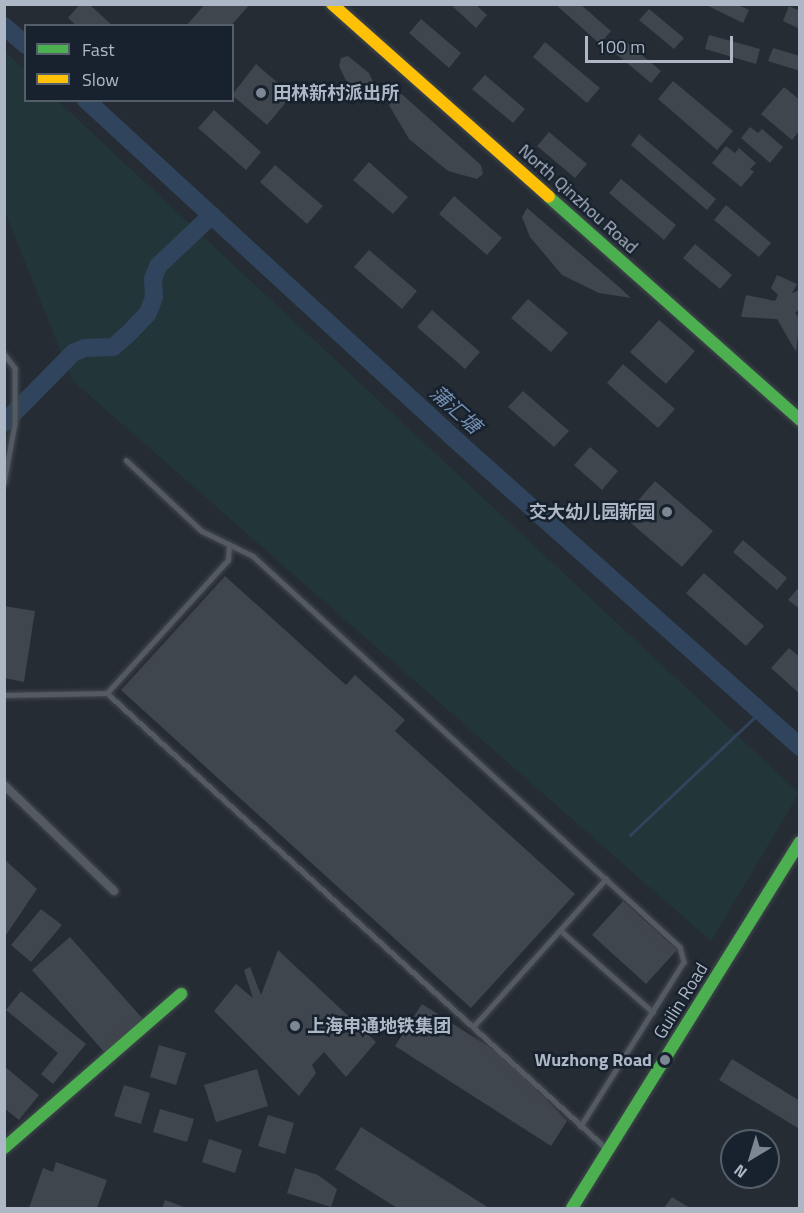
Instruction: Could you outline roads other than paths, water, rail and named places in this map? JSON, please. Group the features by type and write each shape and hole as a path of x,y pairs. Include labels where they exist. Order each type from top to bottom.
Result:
{"street":[{"name":"North Qinzhou Road","path":"332,4 800,420"},
{"path":"4,785 114,891"},
{"name":"Guilin Road","path":"572,1209 800,842"},
{"path":"4,1148 181,994"}],"lane":[{"path":"4,354 15,368 15,416 4,484"},
{"path":"126,460 202,531 253,556 606,879 684,954 684,963 581,1126"},
{"path":"107,693 228,560 230,545"},
{"path":"4,695 107,693 608,1150"},
{"path":"473,1027 606,879"},
{"path":"560,930 653,1012"}],"waterway":[{"name":"蒲汇塘","path":"4,26 24,43"},
{"name":"蒲汇塘","path":"88,102 449,434 800,747"},
{"path":"4,423 73,353 84,348 113,347 127,335 148,313 154,297 153,279 158,266 212,215"},
{"path":"630,835 760,712"}],"place":[{"name":"田林新村派出所","path":"261,93"},
{"name":"交大幼儿园新园","path":"667,512"},
{"name":"上海申通地铁集团","path":"295,1026"},
{"name":"Wuzhong Road","path":"665,1060"}]}
